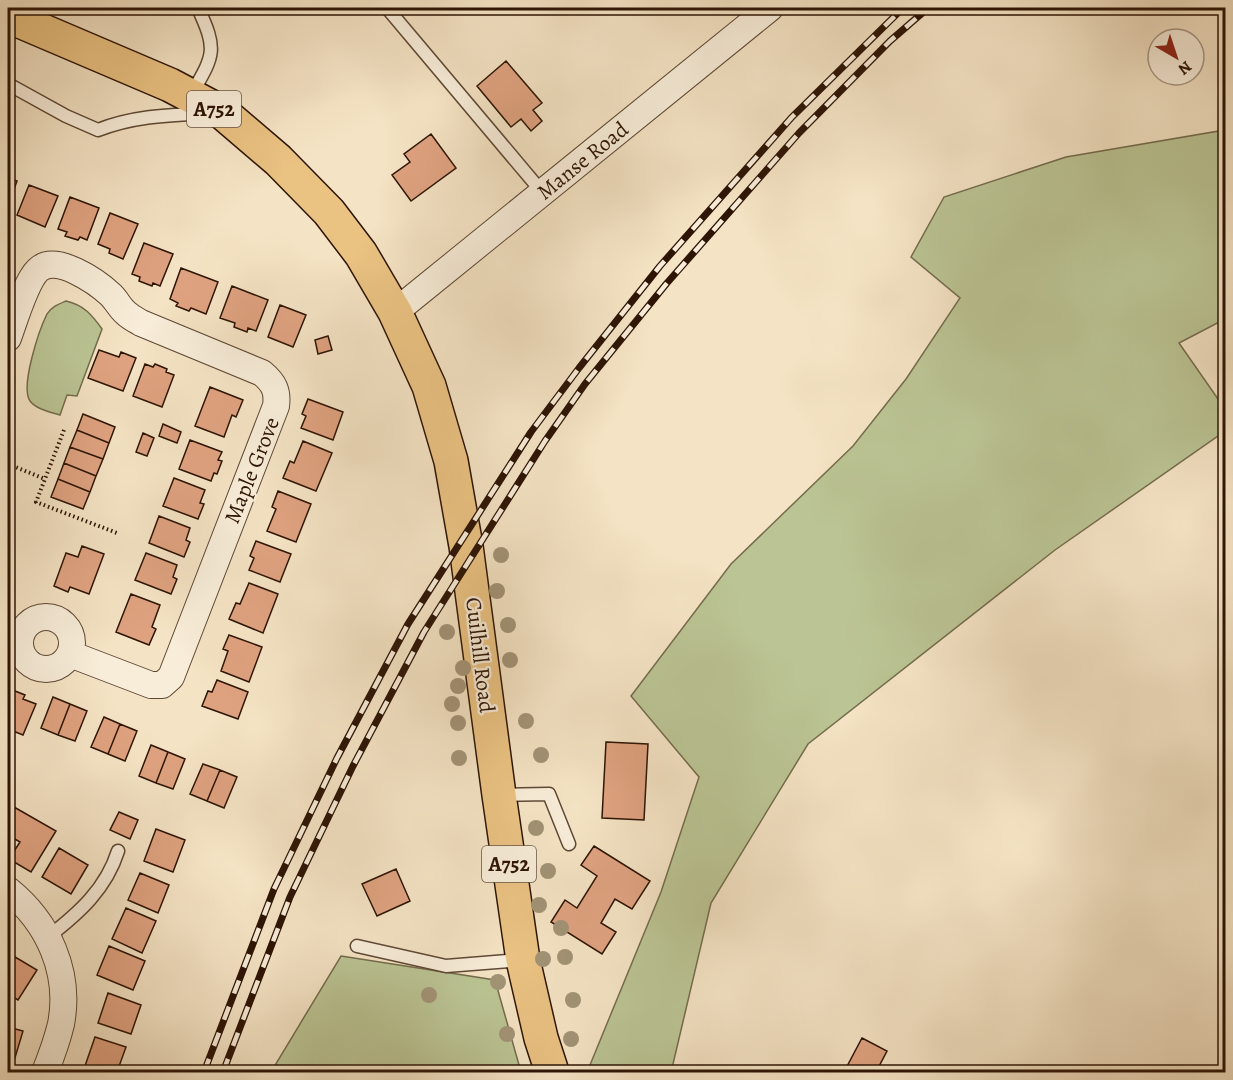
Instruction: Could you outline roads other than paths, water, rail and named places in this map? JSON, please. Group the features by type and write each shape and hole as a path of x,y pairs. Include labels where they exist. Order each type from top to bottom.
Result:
{"main road":[{"name":"A752","path":"14,17 171,85 222,113"},
{"name":"Cuilhill Road","path":"222,113 278,160 329,212 361,254 395,312 429,386 451,461 466,546 523,960 541,1038 552,1072"}],"street":[{"name":"Manse Road","path":"395,312 770,8"},
{"name":"Maple Grove","path":"8,338 30,282 37,271 46,265 64,266 92,280 113,297 126,314 141,323 262,373 272,382 277,394 276,406 171,677 162,685 151,685 70,654"},
{"path":"8,890 29,910 48,937 60,970 63,1006 61,1024 45,1072"}],"lane":[{"path":"191,96 208,65 212,50 206,24 198,8"},
{"path":"387,8 542,192"},
{"path":"8,84 66,116 98,130 121,121 170,114 222,113"},
{"path":"499,795 549,794 570,844"},
{"path":"48,937 97,893 118,851"},
{"path":"357,946 446,966 523,960"}],"railway":[{"path":"204,1072 274,889 337,758 408,624 531,432 660,266 792,117 903,8"},
{"path":"223,1072 290,897 353,766 424,632 545,441 585,384 667,283 799,133 890,41 928,8"}]}
